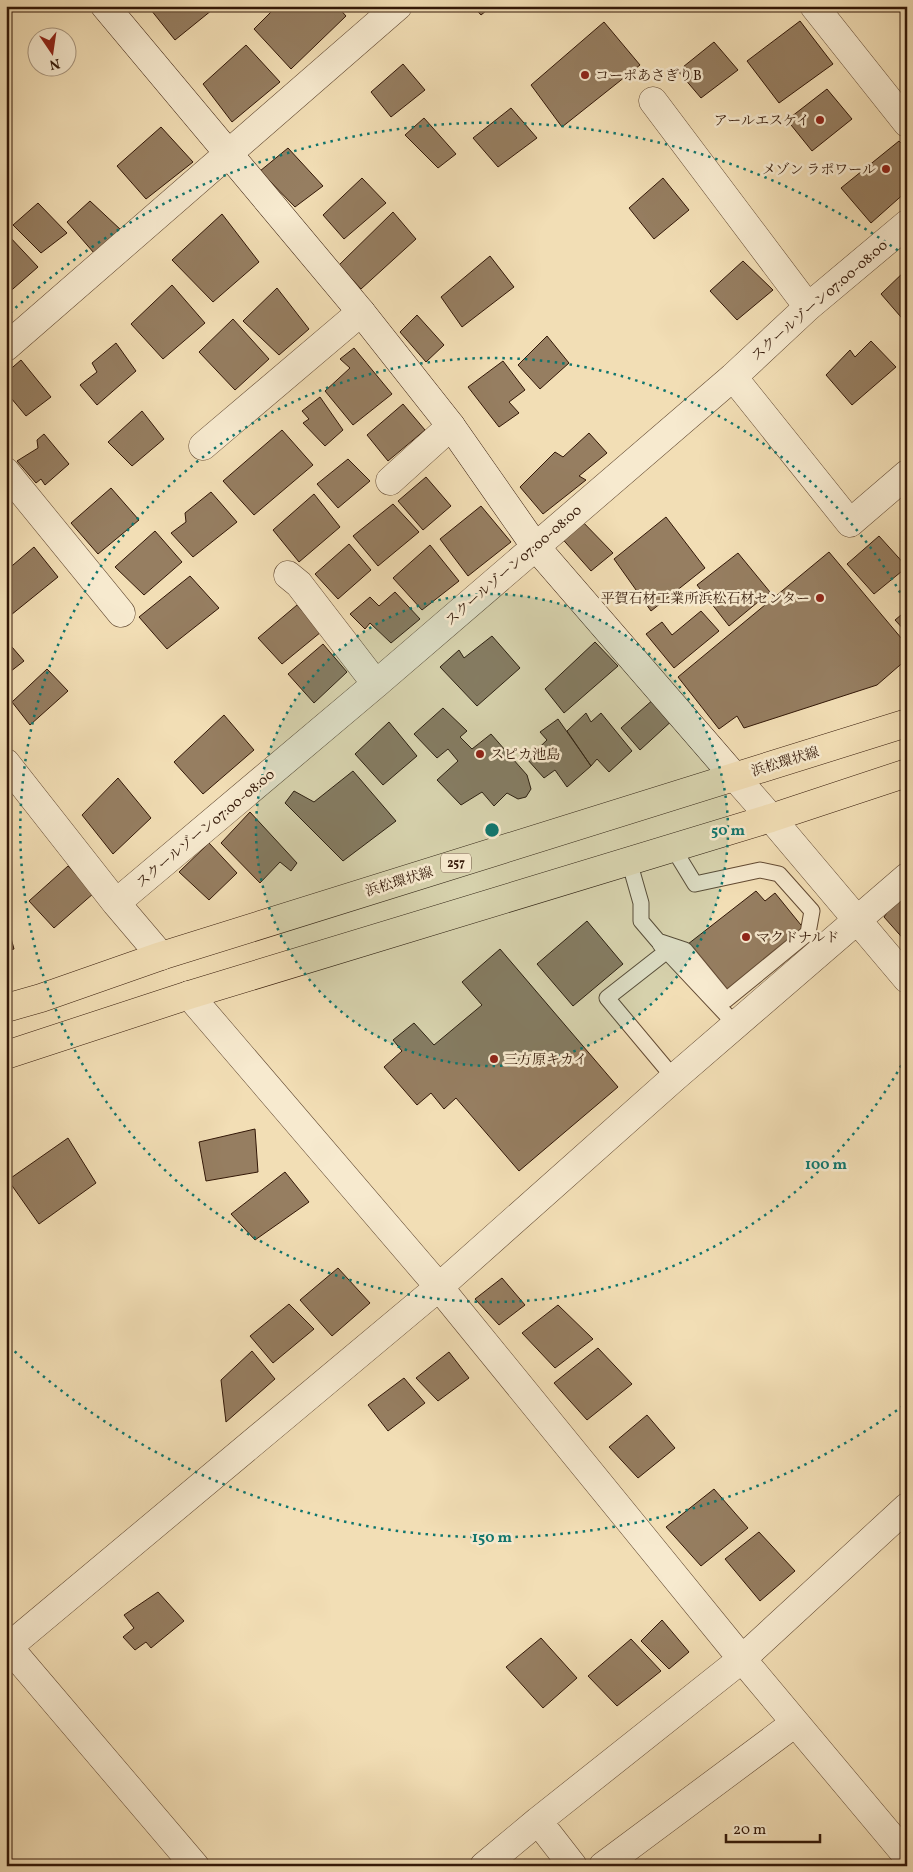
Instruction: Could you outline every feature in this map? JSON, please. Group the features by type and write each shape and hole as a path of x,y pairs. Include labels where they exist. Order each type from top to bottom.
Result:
{"highway":[{"name":"浜松環状線","path":"6,1008 41,998 161,956 907,723"},
{"path":"6,1055 189,995 772,818 907,773"}],"street":[{"path":"106,6 360,312 451,426 535,546 772,818 907,979"},
{"path":"6,346 398,6"},
{"path":"814,6 907,123"},
{"path":"653,101 808,307"},
{"name":"スクールゾーン07:00-08:00","path":"116,903 376,684 733,377 808,307 907,224"},
{"path":"203,446 360,312"},
{"path":"733,377 850,523 907,474"},
{"path":"390,481 451,426"},
{"path":"6,472 121,613"},
{"path":"288,575 299,584 376,684"},
{"path":"6,763 116,903 161,956"},
{"path":"195,1866 7,1647 439,1286 674,1078 907,877"},
{"path":"189,995 439,1286 742,1659 907,1856"},
{"path":"484,1866 742,1659 907,1507"},
{"path":"603,1866 795,1722"},
{"path":"538,1821 573,1866"}],"lane":[{"path":"662,946 686,950 726,1000 808,933 812,911 779,874 760,870 695,884 673,848"},
{"path":"629,861 641,903 641,921 662,946 736,1024"},
{"path":"662,946 606,998 674,1078"}],"building":[{"path":"6,6 14,6 6,13"},
{"path":"155,6 217,6 175,40 151,10"},
{"path":"277,6 337,6 346,16 291,69 254,29"},
{"path":"473,6 492,6 481,15"},
{"path":"800,21 833,64 779,103 747,61"},
{"name":"コーポあさぎりB","path":"604,22 640,65 562,127 531,85"},
{"path":"714,42 738,70 701,98 678,71"},
{"path":"246,45 280,82 232,122 203,84"},
{"path":"403,64 425,90 391,117 371,92"},
{"name":"アールエスケイ","path":"827,89 852,119 812,151 787,120"},
{"path":"511,108 537,138 498,167 473,138"},
{"path":"424,118 456,154 438,168 405,135"},
{"path":"161,127 193,162 146,199 117,166"},
{"name":"メゾン ラポワール","path":"899,141 907,149 907,191 871,223 841,188"},
{"path":"288,148 323,186 295,207 260,171"},
{"path":"362,178 386,203 344,239 323,215"},
{"path":"663,178 689,210 654,239 629,208"},
{"path":"90,201 121,230 94,253 67,222"},
{"path":"38,203 67,233 41,253 13,225"},
{"path":"393,212 416,239 361,289 339,265"},
{"path":"222,214 259,262 213,302 172,260"},
{"path":"8,235 38,267 6,295 6,237"},
{"path":"490,256 514,287 462,327 441,297"},
{"path":"743,261 773,290 737,320 710,291"},
{"path":"907,269 907,324 881,294"},
{"path":"172,285 205,323 163,359 131,324"},
{"path":"277,288 309,329 279,355 243,321"},
{"path":"417,315 444,345 426,362 400,332"},
{"path":"233,319 269,359 235,390 199,352"},
{"path":"547,336 569,363 540,389 518,365"},
{"path":"871,341 896,367 852,405 826,375 850,350 855,357"},
{"path":"116,343 136,371 97,405 80,385 97,372 92,363"},
{"path":"354,348 392,394 353,425 325,391 350,368 340,359"},
{"path":"21,360 51,397 26,416 6,392 6,373"},
{"path":"503,361 525,390 509,402 519,413 499,427 468,387"},
{"path":"320,397 343,430 325,446 303,423 309,419 302,411"},
{"path":"403,404 425,430 388,461 367,435"},
{"path":"142,411 164,439 132,466 108,442"},
{"path":"282,430 313,465 254,515 223,481"},
{"path":"589,433 607,453 579,476 586,480 543,514 520,487 555,452 563,457"},
{"path":"44,434 69,464 45,485 41,479 36,483 17,461 38,448 37,440"},
{"path":"348,459 370,481 338,508 317,484"},
{"path":"426,477 451,506 423,530 398,501"},
{"path":"111,488 139,520 98,554 71,523"},
{"path":"211,492 237,522 193,557 171,533 186,522 185,513"},
{"path":"314,494 340,527 299,562 273,530"},
{"path":"393,504 419,532 378,566 353,536"},
{"path":"481,506 511,542 468,576 440,539"},
{"path":"578,517 613,553 591,571 558,534"},
{"path":"666,517 705,568 651,611 614,559"},
{"path":"155,531 182,562 144,595 115,567"},
{"path":"879,536 907,567 874,594 847,564"},
{"path":"907,537 907,548 901,541"},
{"path":"349,544 371,570 338,599 315,574"},
{"path":"430,545 459,581 422,610 393,578"},
{"path":"34,547 58,577 6,619 6,571"},
{"name":"平賀石材工業所浜松石材センター","path":"829,552 907,645 907,659 877,685 744,728 737,716 719,729 678,677"},
{"path":"738,553 770,592 729,626 697,585"},
{"path":"190,576 219,608 167,649 139,617"},
{"path":"395,592 420,619 391,643 370,623 365,629 350,614 370,597 379,606"},
{"path":"297,605 321,632 282,664 258,638"},
{"path":"907,610 907,633 895,620"},
{"path":"701,611 719,631 674,668 646,634 662,622 672,635"},
{"path":"492,636 520,668 477,706 440,667 459,650 464,658"},
{"path":"6,640 24,661 6,675"},
{"path":"595,642 618,666 564,713 545,689"},
{"path":"323,644 347,672 314,703 288,674"},
{"path":"47,669 68,691 30,725 12,702"},
{"path":"655,698 675,718 640,750 621,728"},
{"name":"スピカ池島","path":"443,708 467,731 460,737 472,749 491,734 527,775 531,789 526,797 518,799 507,793 494,806 482,792 461,805 437,780 458,761 448,749 437,758 414,734"},
{"path":"586,713 591,722 601,713 632,751 609,772 597,759 591,766 567,731"},
{"path":"224,715 254,750 203,794 174,762"},
{"path":"558,719 591,766 567,787 555,770 544,778 527,759 547,740 540,732"},
{"path":"389,722 417,756 383,785 355,754"},
{"path":"353,771 396,821 343,861 285,803 294,791 314,802"},
{"path":"118,778 151,818 113,854 82,815"},
{"path":"250,812 297,863 291,871 280,862 260,883 221,843"},
{"path":"209,843 237,873 209,900 179,872"},
{"path":"68,866 94,893 54,928 29,901"},
{"name":"マクドナルド","path":"756,891 765,901 775,893 805,930 727,992 688,944"},
{"path":"907,892 907,943 884,917 895,901"},
{"path":"6,920 14,949 6,951"},
{"path":"587,921 623,964 573,1006 537,964"},
{"name":"三方原キカイ","path":"500,949 618,1087 519,1171 456,1098 444,1109 431,1093 417,1105 384,1067 402,1051 393,1040 414,1023 434,1045 482,1005 462,982"},
{"path":"255,1129 258,1172 206,1181 199,1142"},
{"path":"68,1138 96,1183 39,1224 8,1180"},
{"path":"285,1172 309,1202 255,1240 231,1214"},
{"path":"338,1268 370,1303 332,1336 300,1300"},
{"path":"502,1278 525,1305 499,1325 475,1299"},
{"path":"289,1304 314,1329 273,1363 250,1336"},
{"path":"558,1305 593,1339 555,1368 522,1333"},
{"path":"598,1348 632,1384 587,1420 554,1383"},
{"path":"252,1351 275,1379 226,1422 221,1380"},
{"path":"449,1352 469,1378 438,1401 416,1378"},
{"path":"404,1378 425,1403 388,1431 368,1405"},
{"path":"647,1415 675,1448 638,1478 609,1447"},
{"path":"714,1489 748,1528 701,1566 666,1527"},
{"path":"759,1532 795,1571 760,1601 725,1559"},
{"path":"158,1592 184,1621 151,1648 146,1642 135,1650 123,1637 134,1628 124,1615"},
{"path":"662,1620 689,1652 669,1669 641,1641"},
{"path":"541,1638 577,1678 543,1708 506,1667"},
{"path":"631,1639 661,1671 617,1706 588,1676"}],"place":[{"name":"コーポあさぎりB","path":"585,75"},
{"name":"アールエスケイ","path":"820,120"},
{"name":"メゾン ラポワール","path":"886,169"},
{"name":"平賀石材工業所浜松石材センター","path":"820,598"},
{"name":"スピカ池島","path":"480,754"},
{"name":"マクドナルド","path":"746,937"},
{"name":"三方原キカイ","path":"494,1059"}]}
